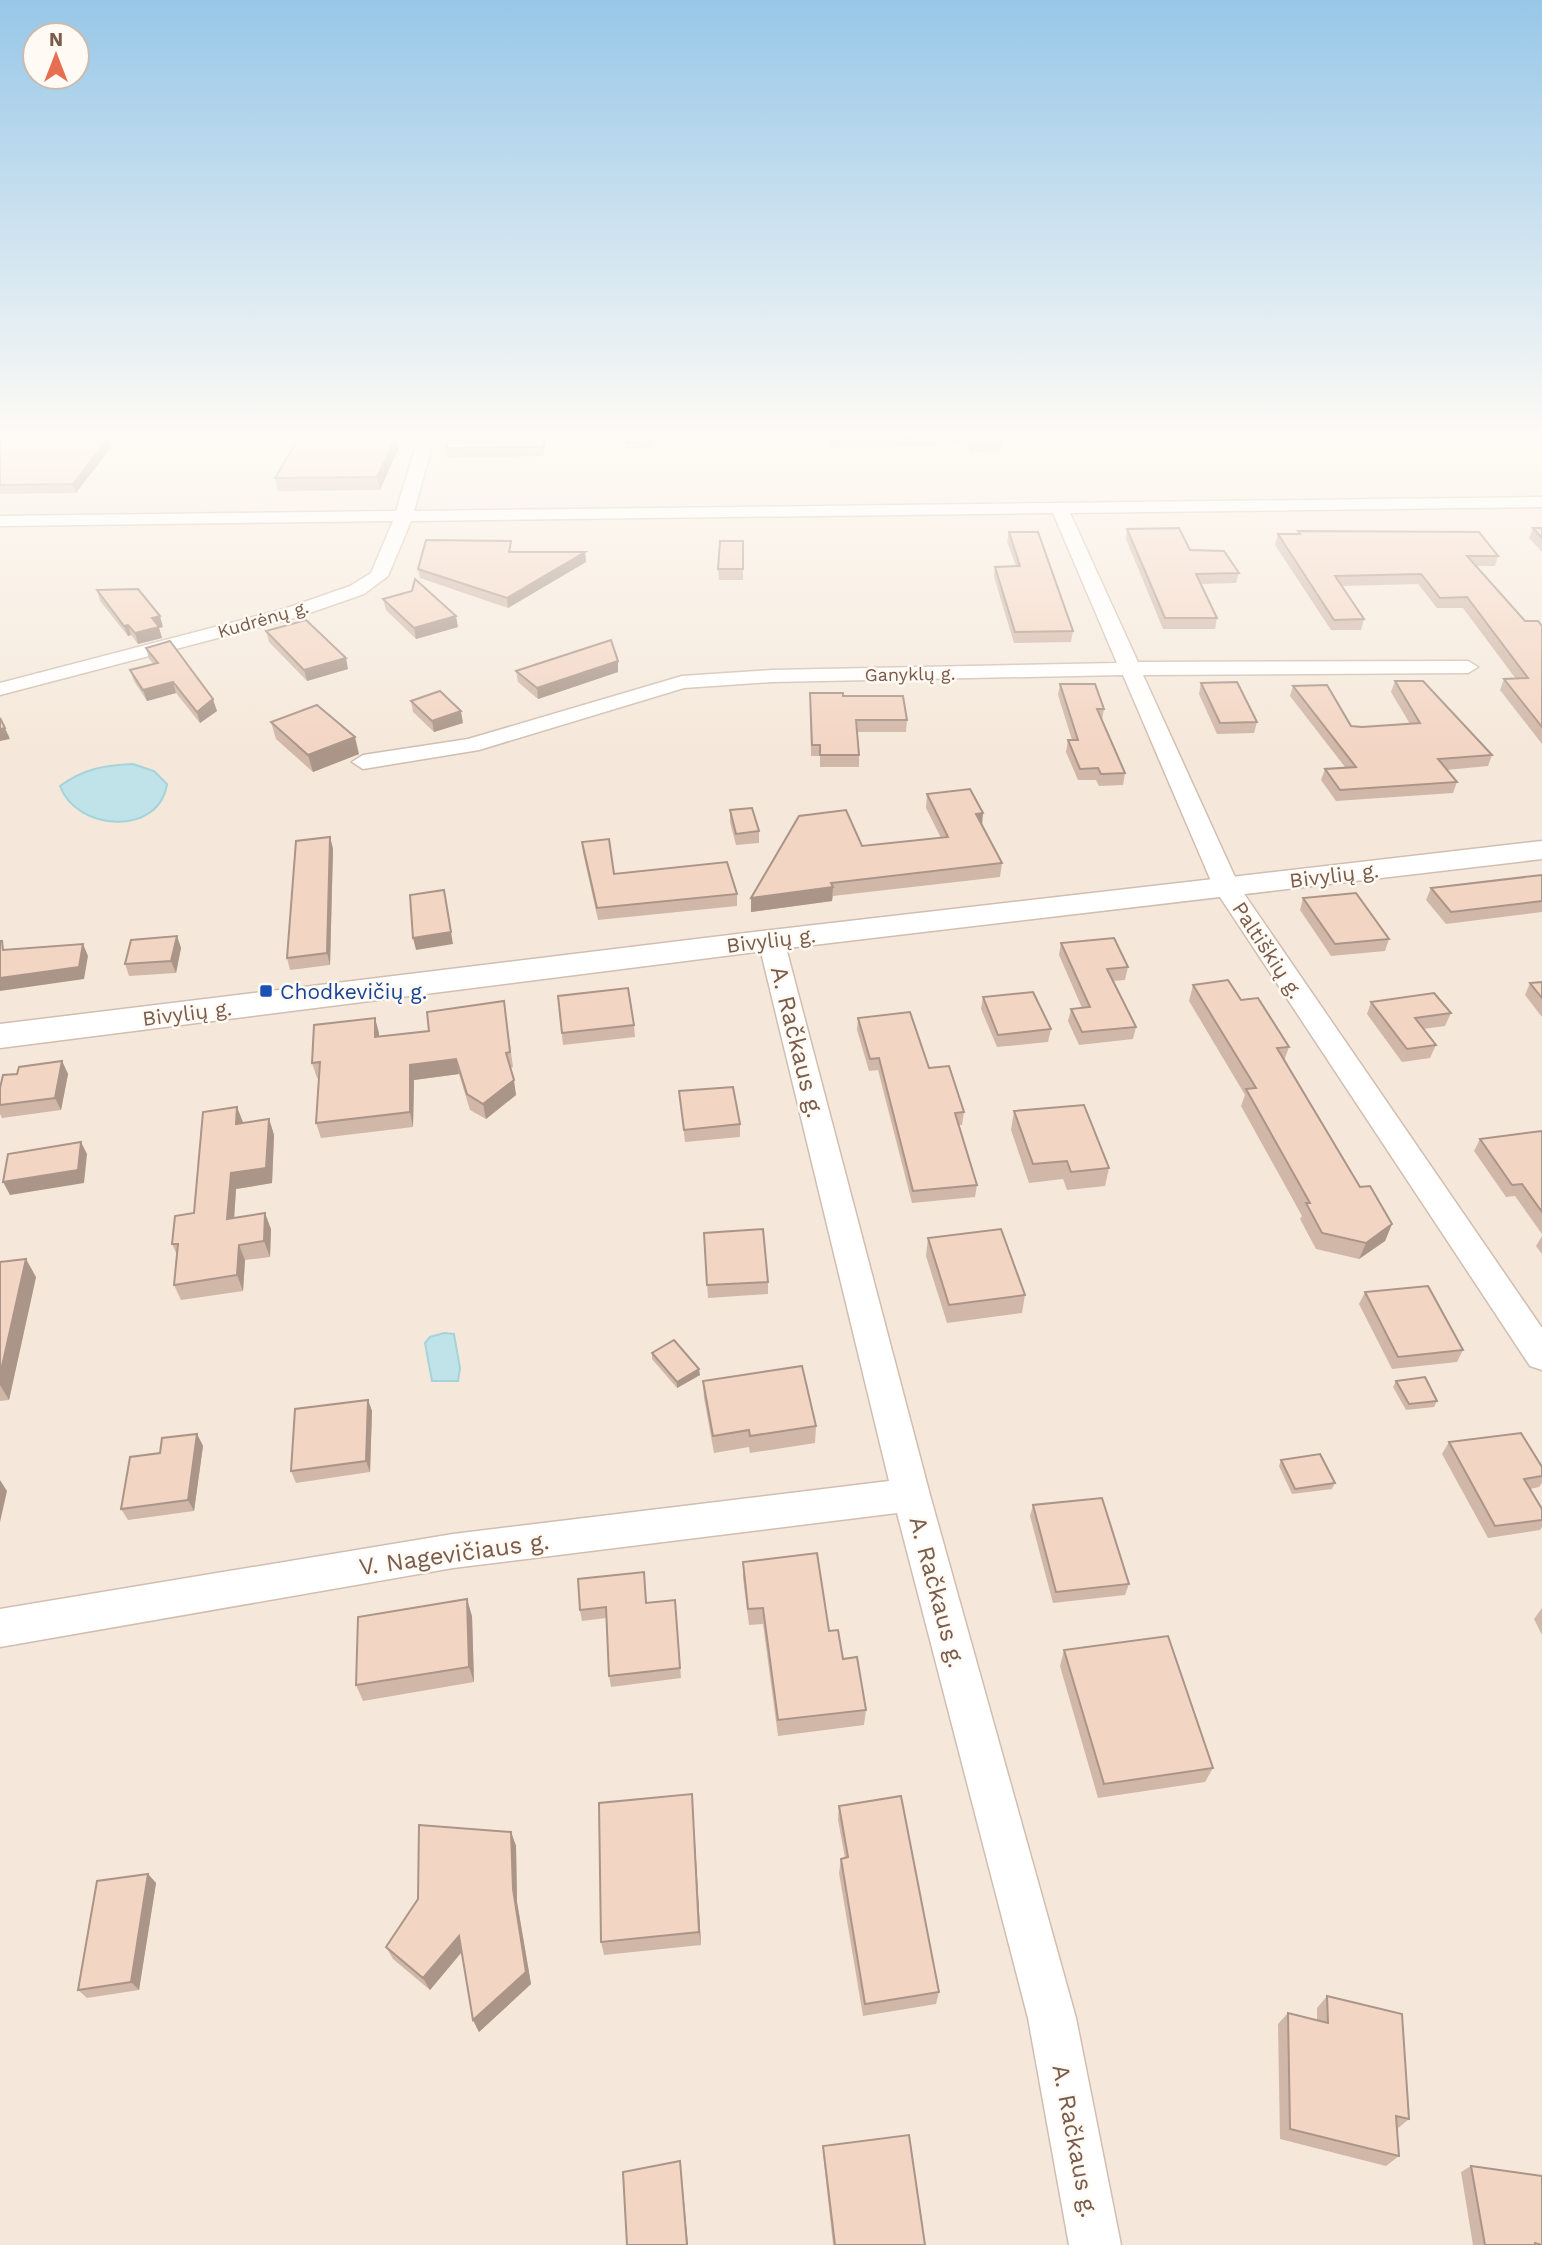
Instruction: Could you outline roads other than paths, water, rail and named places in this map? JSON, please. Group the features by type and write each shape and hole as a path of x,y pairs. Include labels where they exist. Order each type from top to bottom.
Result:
{"street":[{"name":"Kudrėnų g.","path":"0,689 291,613 357,590 379,576 393,541"},
{"name":"Paltiškių g.","path":"1073,541 1227,888 1542,1356"},
{"name":"Ganyklų g.","path":"363,762 471,745 682,682 772,676 1269,666 1468,667"},
{"name":"Bivylių g.","path":"0,1035 771,940 1542,850"},
{"name":"A. Račkaus g.","path":"771,940 911,1495 1052,2018 1095,2245"},
{"name":"V. Nagevičiaus g.","path":"0,1628 453,1551 911,1495"}],"water":[{"path":"133,764 154,771 167,784 161,801 149,813 134,820 116,822 82,812 69,801 60,786 95,769"},
{"path":"444,1333 454,1334 460,1368 458,1381 432,1381 425,1343 430,1337"}],"place":[{"name":"Chodkevičių g.","path":"266,991"}]}
